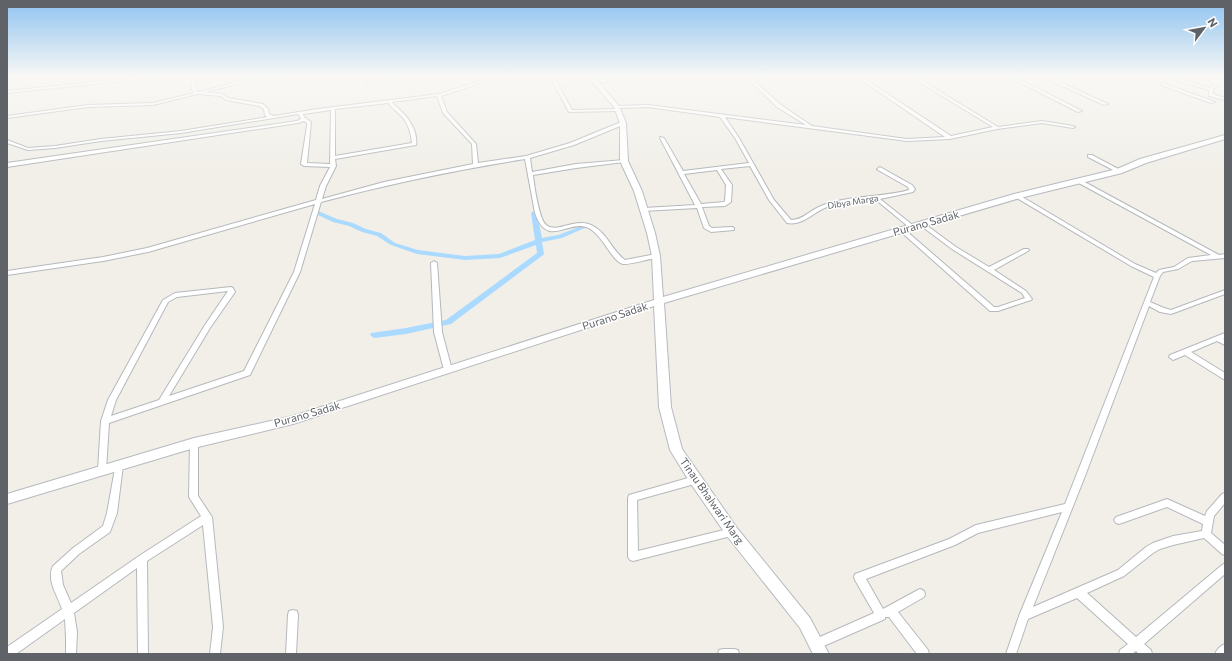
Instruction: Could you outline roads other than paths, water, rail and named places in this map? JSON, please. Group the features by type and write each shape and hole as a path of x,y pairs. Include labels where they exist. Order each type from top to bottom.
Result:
{"main road":[{"name":"Tinau Bhalwari Marg","path":"617,108 622,123 624,161 644,210 656,256 665,407 676,450 695,480 732,532 805,623 819,649"},
{"name":"Purano Sadak","path":"7,499 194,444 293,420 658,302 1017,196 1119,171 1143,161 1225,137"}],"street":[{"path":"7,117 74,108"},
{"path":"265,108 267,115 270,117 276,117"},
{"path":"7,141 28,149 55,147 101,140 181,132 333,108 333,166 323,186 320,200 296,272 247,373 105,421"},
{"path":"334,158 414,144 413,135 406,119 394,108"},
{"path":"444,108 445,112 474,144 476,165"},
{"path":"569,108 571,111 617,108"},
{"path":"662,108 907,140 950,138 997,128 1042,122 1073,127"},
{"path":"782,108 812,127"},
{"path":"905,108 950,138"},
{"path":"964,108 997,128"},
{"path":"1074,108 1080,111"},
{"path":"300,113 304,119 309,122 304,164 333,166"},
{"name":"Dibya Marga","path":"722,116 752,164 772,200 789,222 800,221 808,218 819,208 830,204 877,199 906,192 912,189 910,186 880,169"},
{"path":"7,165 250,130 298,122 304,119"},
{"path":"7,273 103,259 148,250 320,200 384,184 476,165 527,157 572,144 622,123"},
{"path":"662,138 700,208 706,227 711,230 732,229"},
{"path":"1090,156 1119,171"},
{"path":"527,157 531,174 534,202 541,223 544,226 559,229 580,225 588,226 605,238 620,259 624,262 656,256"},
{"path":"531,174 576,166 624,161"},
{"path":"682,173 752,164"},
{"path":"644,210 722,206 728,202 729,185 718,168"},
{"path":"1079,181 1222,257"},
{"path":"1017,196 1133,265 1157,276"},
{"path":"877,199 992,309 998,309 1029,299 1024,292 922,224"},
{"path":"989,270 1026,250"},
{"path":"1011,654 1024,616 1068,507 1157,276 1161,271 1176,268 1190,259 1222,257"},
{"path":"434,264 438,332 448,370"},
{"path":"102,470 105,421 119,387 167,299 179,294 231,289 232,292 207,327 162,402"},
{"path":"1147,303 1162,310 1172,312 1225,292"},
{"path":"1173,357 1225,335"},
{"path":"1217,338 1225,343"},
{"path":"1186,352 1225,377"},
{"path":"194,444 193,497 207,517 218,627 215,654"},
{"path":"71,654 72,638 68,610 57,584 56,569 76,551 107,529 112,513 119,465"},
{"path":"695,480 632,498 633,557 732,532"},
{"path":"1206,534 1210,514 1225,497"},
{"path":"1119,520 1167,503 1208,522"},
{"path":"924,654 886,613 859,577 952,542 976,529 1068,507"},
{"path":"7,654 142,559 207,517"},
{"path":"1024,616 1079,592 1132,566 1143,554 1155,548 1175,539 1206,534"},
{"path":"1206,534 1225,551"},
{"path":"142,559 143,654"},
{"path":"1124,654 1225,568"},
{"path":"1079,592 1148,654"},
{"path":"819,649 920,594"},
{"path":"291,654 293,615"},
{"path":"1220,654 1225,649"},
{"path":"723,654 734,654"}],"waterway":[{"path":"318,213 335,221 351,224 364,231 379,234 393,244 417,252 465,258 500,256 539,241"},
{"path":"534,213 539,241"},
{"path":"539,241 560,237 584,227"},
{"path":"374,335 406,331 448,322 541,254 539,241"}]}
